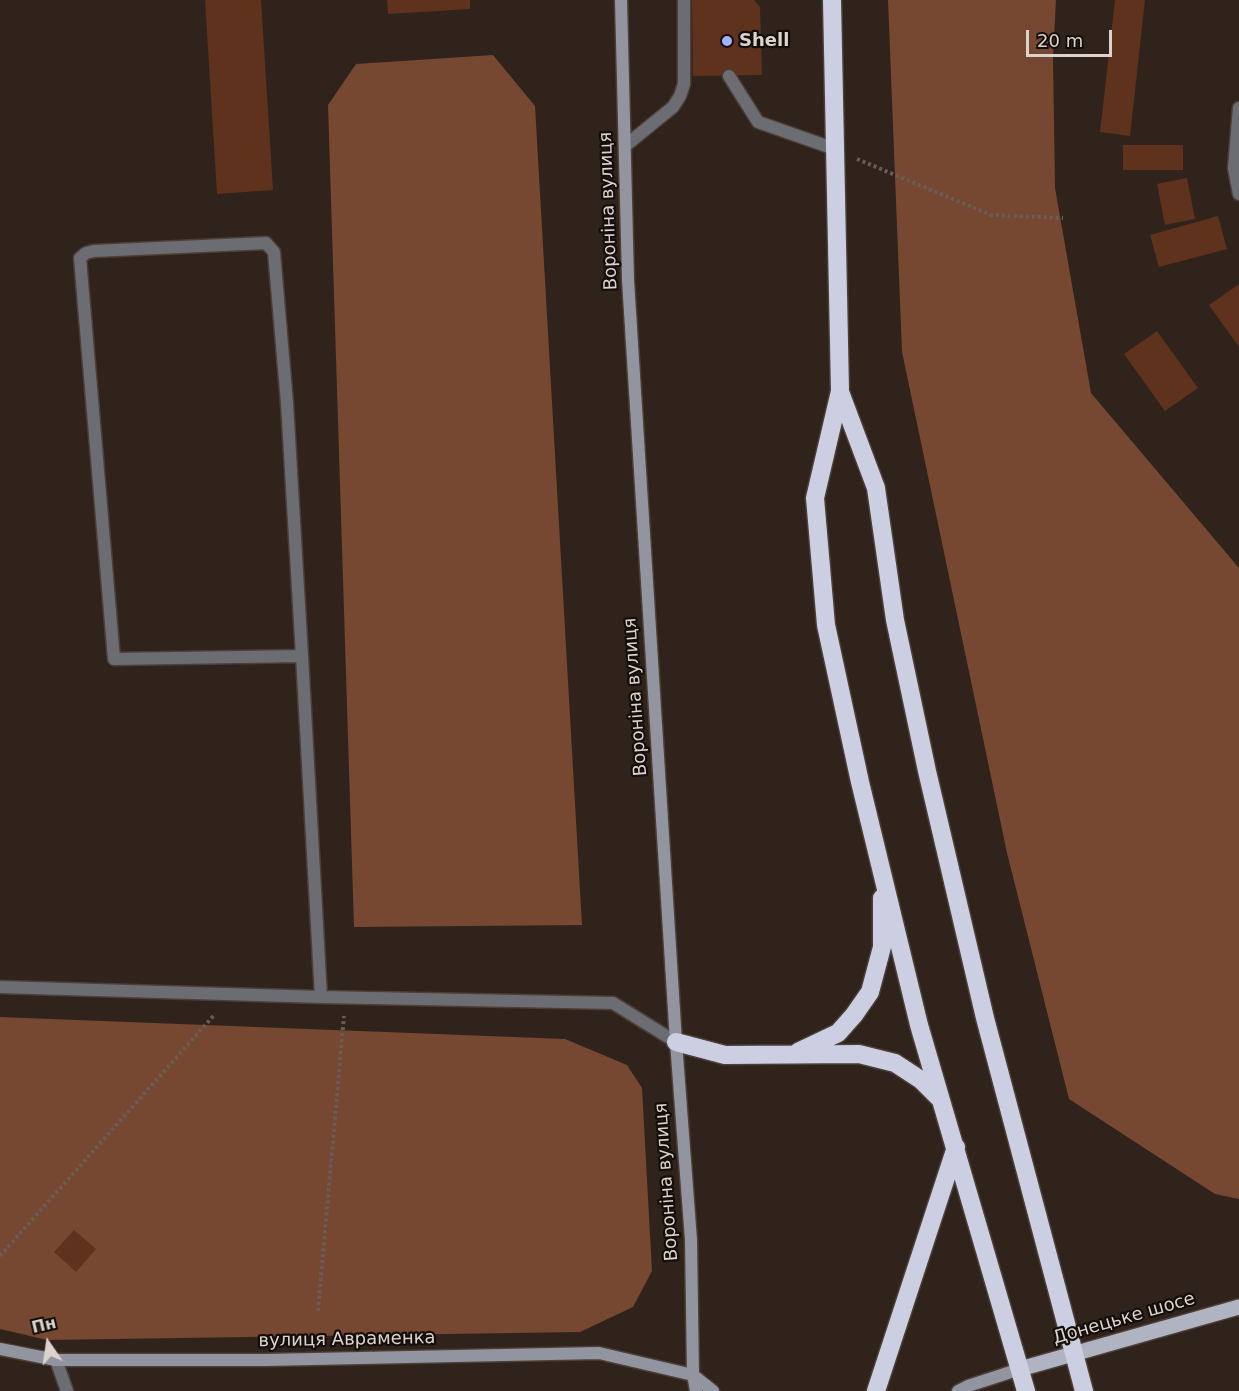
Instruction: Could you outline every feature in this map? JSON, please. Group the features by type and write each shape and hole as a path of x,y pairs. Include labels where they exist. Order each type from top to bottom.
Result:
{"highway":[{"path":"832,0 840,391 815,498 826,625 860,782 920,1025 1026,1391"},
{"path":"840,391 876,488 895,620 927,771 985,1018 1084,1391"},
{"path":"792,1056 838,1033 870,992 882,947 883,871"},
{"path":"676,1042 725,1055 792,1056 859,1053 895,1063 921,1080 941,1101"},
{"path":"876,1391 956,1147"}],"main road":[{"name":"Донецьке шосе","path":"1020,1369 1239,1307"}],"street":[{"name":"Вороніна вулиця","path":"621,0 628,280 690,1239 693,1375 696,1391"},
{"name":"вулиця Авраменка","path":"0,1349 56,1360 265,1360 599,1353 693,1375"},
{"path":"958,1391 1020,1369"},
{"path":"693,1375 713,1391"}],"lane":[{"path":"625,146 673,107 680,96 684,84 684,0"},
{"path":"729,76 758,122 835,149"},
{"path":"1239,108 1234,168 1239,194"},
{"path":"302,656 114,659 80,258 86,253 94,250 266,243 274,252 287,403 302,656 321,997"},
{"path":"0,987 613,1003 676,1042"},
{"path":"56,1360 67,1391"}],"path":[{"path":"835,149 991,215 1064,218"},
{"path":"0,1256 233,994"},
{"path":"318,1311 345,997"}],"shaded area":[{"path":"888,0 1056,0 1053,57 1055,188 1091,393 1239,568 1239,1199 1215,1194 1069,1099 1007,853 902,352"},
{"path":"493,55 535,106 582,925 354,927 328,105 356,64"},
{"path":"0,1017 565,1039 627,1065 642,1088 652,1271 633,1307 580,1332 47,1340 0,1329"}],"building":[{"path":"205,0 261,0 273,190 217,194"},
{"path":"387,0 470,0 470,9 388,14"},
{"name":"Shell","path":"692,0 754,0 760,7 762,75 693,76"},
{"path":"1115,0 1145,0 1130,136 1100,132"},
{"path":"1123,145 1183,145 1183,170 1123,170"},
{"path":"1187,178 1195,219 1165,225 1157,184"},
{"path":"1218,216 1227,249 1159,267 1150,235"},
{"path":"1239,284 1239,347 1209,305"},
{"path":"1157,331 1198,388 1165,411 1124,354"},
{"path":"74,1230 96,1249 76,1272 54,1252"}],"place":[{"name":"Shell","path":"727,41"}]}
